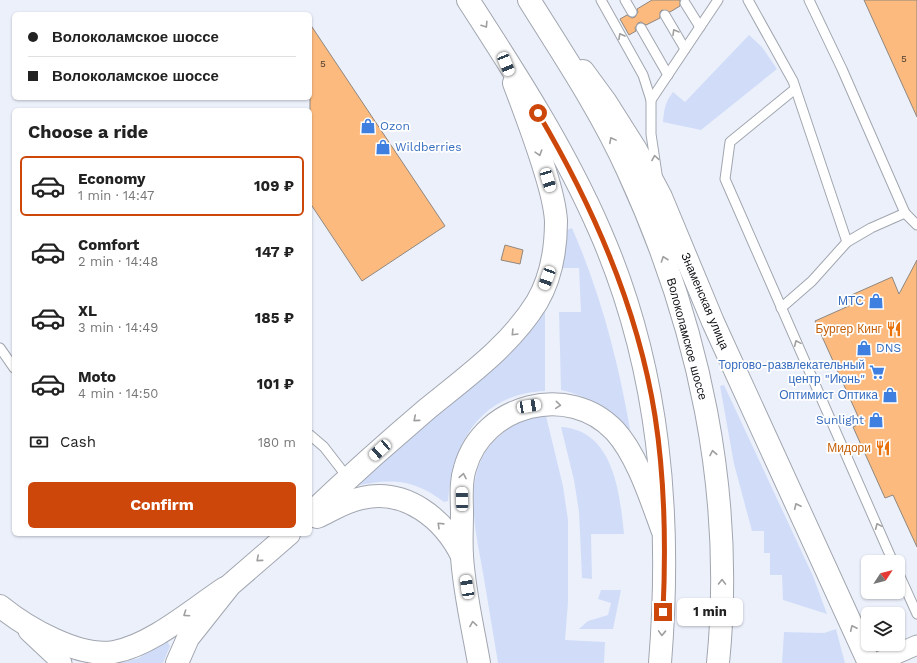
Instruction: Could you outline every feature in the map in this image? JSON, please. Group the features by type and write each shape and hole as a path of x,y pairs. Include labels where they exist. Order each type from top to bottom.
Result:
{"main road":[{"path":"468,0 501,51 567,162 600,232 624,291 643,359 655,416 665,538 660,663"},
{"name":"Знаменская улица","path":"529,0 605,101 636,150 661,197 713,322 869,663"},
{"name":"Волоколамское шоссе","path":"529,0 580,81 628,170 660,248 682,312 702,392 717,470 722,542 718,663"},
{"path":"312,512 348,478 498,350 521,325 537,302 551,266 555,248 556,219 551,193 533,131 501,51"},
{"path":"479,663 462,556 462,484 470,454 483,435 500,419 529,406 544,404 575,407 590,413 615,431 625,443 645,484 665,538"},
{"path":"312,521 339,505 362,498 379,496 397,498 412,503 426,511 454,540 462,556"},
{"path":"5,610 65,644 93,652 114,652 135,645 158,633 230,585 286,536"},
{"path":"177,663 188,638 230,585"}],"street":[{"path":"5,610 62,663"},
{"path":"876,663 917,645"}],"lane":[{"path":"601,0 643,75 651,100 651,134 661,197"},
{"path":"625,0 632,12"},
{"path":"748,0 793,81 794,89 847,242"},
{"path":"809,0 842,69 905,213 917,225"},
{"path":"651,100 700,28 714,2"},
{"path":"685,3 700,28"},
{"path":"665,15 685,49"},
{"path":"641,28 668,75"},
{"path":"794,89 730,142 725,179 891,555"},
{"path":"781,308 812,281 847,242 871,228 905,213"},
{"path":"0,348 12,365"},
{"path":"312,437 324,447 348,478"},
{"path":"905,585 914,601 917,614"}],"shaded area":[{"path":"749,35 762,47 777,69 701,130 663,122 665,106 673,92 685,102"},
{"path":"572,228 591,277 614,352 630,429 626,432 606,410 580,396 561,390 559,312 581,312 579,268 562,268 563,231"},
{"path":"543,309 545,310 545,391 522,394 503,401 487,412 474,425 464,441 456,459 448,501 444,502 433,494 402,482 391,481 355,486 355,483"},
{"path":"724,385 813,576 827,614 783,600 782,575 770,575 770,553 764,553 764,531 752,531 734,464 720,386"},
{"path":"546,416 563,486 568,520 568,603 565,640 605,642 604,663 498,663 474,518 473,499 475,480 480,463 489,448 502,434 512,426 522,421"},
{"path":"561,427 579,431 593,439 603,452 611,467 620,501 624,534 591,534 592,579 582,578 579,512 574,480"},
{"path":"601,590 621,590 613,629 579,629 588,621 608,615 611,603 598,599"},
{"path":"836,629 845,663 782,663 784,632 824,633"},
{"path":"164,641 167,641 170,646 163,663 120,663 139,658"}],"building":[{"path":"652,0 680,0 680,6 670,12 662,10 660,12 660,18 646,25 641,22 638,23 635,28 636,31 629,35 620,19 627,15 632,18 635,17 638,12 637,9"},
{"path":"864,0 917,0 917,117"},
{"path":"312,27 445,226 362,281 312,206 312,108 310,108 310,100 312,100"},
{"path":"505,245 523,250 520,264 501,260"},
{"name":"Торгово-развлекательный центр \"Июнь\"","path":"917,260 917,547 893,495 885,498 853,427 861,423 815,321 851,305 847,297 892,277 899,294"}],"place":[{"name":"Ozon","path":"368,126"},
{"name":"Wildberries","path":"383,147"},
{"name":"МТС","path":"876,301"},
{"name":"Бургер Кинг","path":"894,329"},
{"name":"DNS","path":"864,348"},
{"name":"Торгово-развлекательный центр \"Июнь\"","path":"877,372"},
{"name":"Оптимист Оптика","path":"890,395"},
{"name":"Sunlight","path":"876,420"},
{"name":"Мидори","path":"883,448"}],"route":[{"path":"538,113 567,162 600,232 624,291 643,359 655,416 661,478 665,538 663,612"}]}
